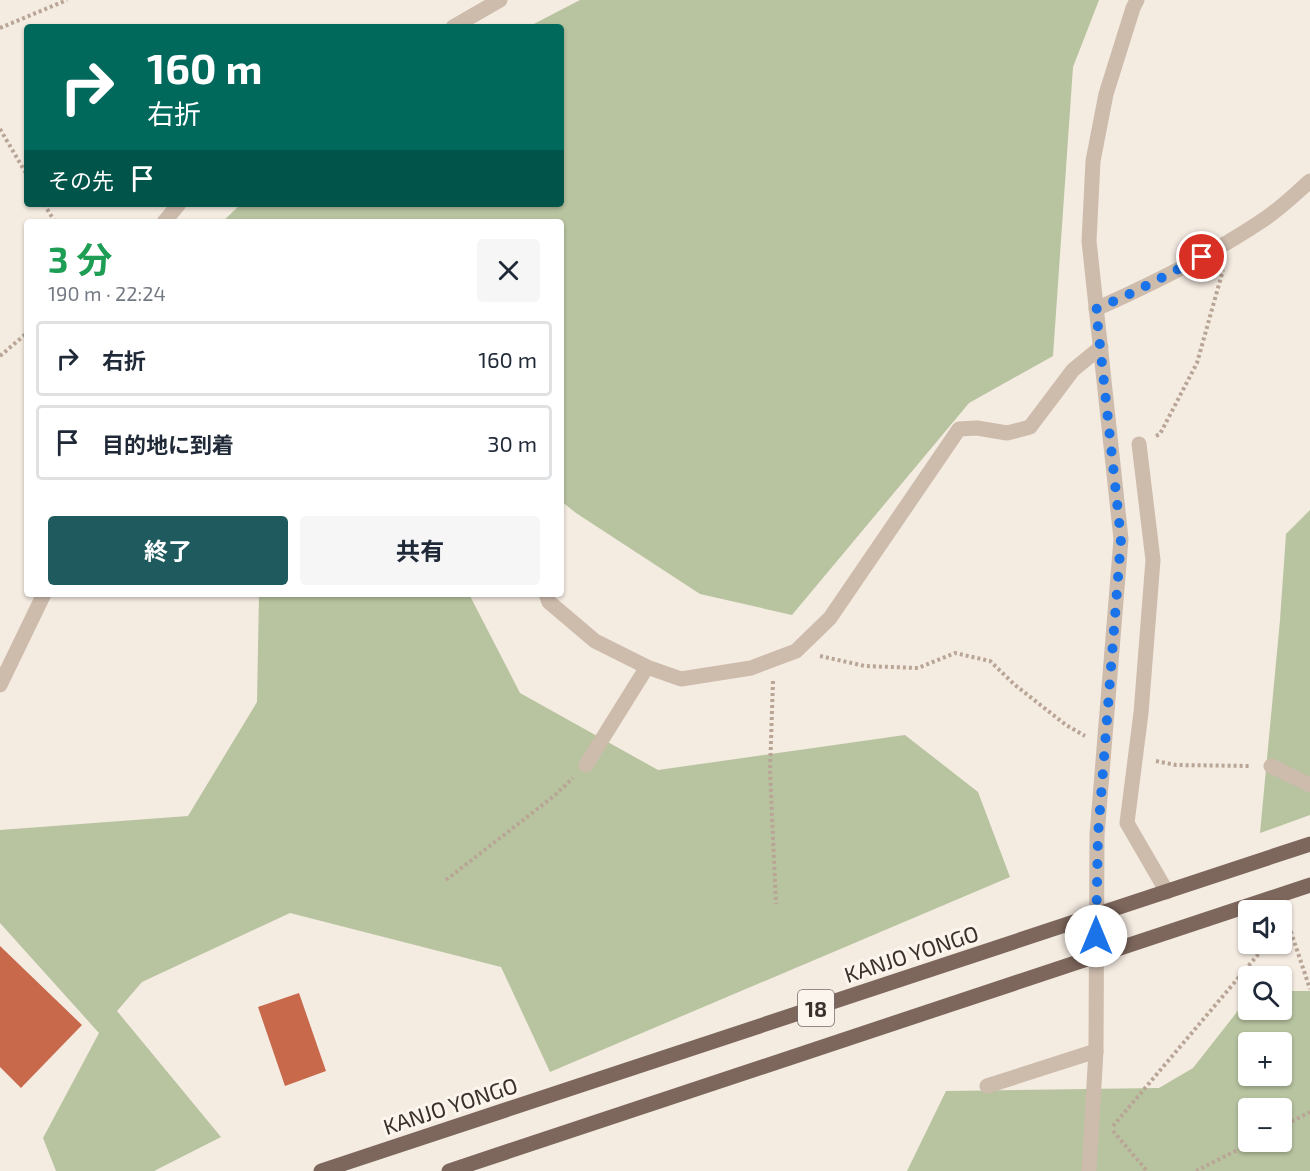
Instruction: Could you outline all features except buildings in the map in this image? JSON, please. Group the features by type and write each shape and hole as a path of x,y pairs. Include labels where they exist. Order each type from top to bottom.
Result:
{"main road":[{"name":"KANJO YONGO","path":"321,1171 1310,844"},
{"name":"18","path":"449,1171 1310,885"}],"street":[{"path":"458,24 500,0"},
{"path":"1089,1171 1096,1050 1098,835 1121,539 1089,242 1093,161 1106,94 1132,8 1137,0"},
{"path":"1096,309 1188,265 1261,222 1310,181"},
{"path":"166,219 176,207"},
{"path":"547,597 549,602 595,641 647,667 681,679 750,668 796,651 830,618 959,429 977,428 1007,433 1030,427 1073,370 1101,347"},
{"path":"1139,444 1153,560 1141,713 1127,823 1167,892"},
{"path":"0,685 43,597"},
{"path":"586,765 647,667"},
{"path":"1271,766 1310,785"},
{"path":"987,1086 1096,1050"}],"path":[{"path":"0,28 67,0"},
{"path":"0,129 24,170"},
{"path":"1139,444 1160,434 1197,363 1230,240"},
{"path":"0,356 24,336"},
{"path":"796,651 865,666 918,668 954,653 990,661 1015,685 1066,725 1104,747"},
{"path":"774,659 770,771 776,904"},
{"path":"1135,757 1176,765 1271,766"},
{"path":"446,880 554,796 586,765"},
{"path":"1292,935 1310,989"},
{"path":"1147,1171 1111,1128 1259,954"},
{"path":"1292,1121 1310,1112"},
{"path":"1196,1171 1238,1150"}],"green space":[{"path":"580,0 1099,0 1073,67 1053,356 969,403 792,615 700,594 564,503 564,219 225,219 238,207 564,207 564,24 534,24"},
{"path":"1310,510 1310,815 1260,833 1286,534"},
{"path":"259,597 471,597 520,693 658,770 905,735 978,792 1010,877 550,1072 501,967 290,913 142,982 117,1011 221,1137 154,1171 56,1171 43,1138 99,1033 0,923 0,830 188,816 257,702"},
{"path":"1292,991 1310,991 1310,1171 907,1171 946,1091 1159,1088 1193,1068 1238,1011 1238,1020 1292,1020"}],"route":[{"path":"1096,936 1098,835 1121,539 1096,309 1202,257"}]}
